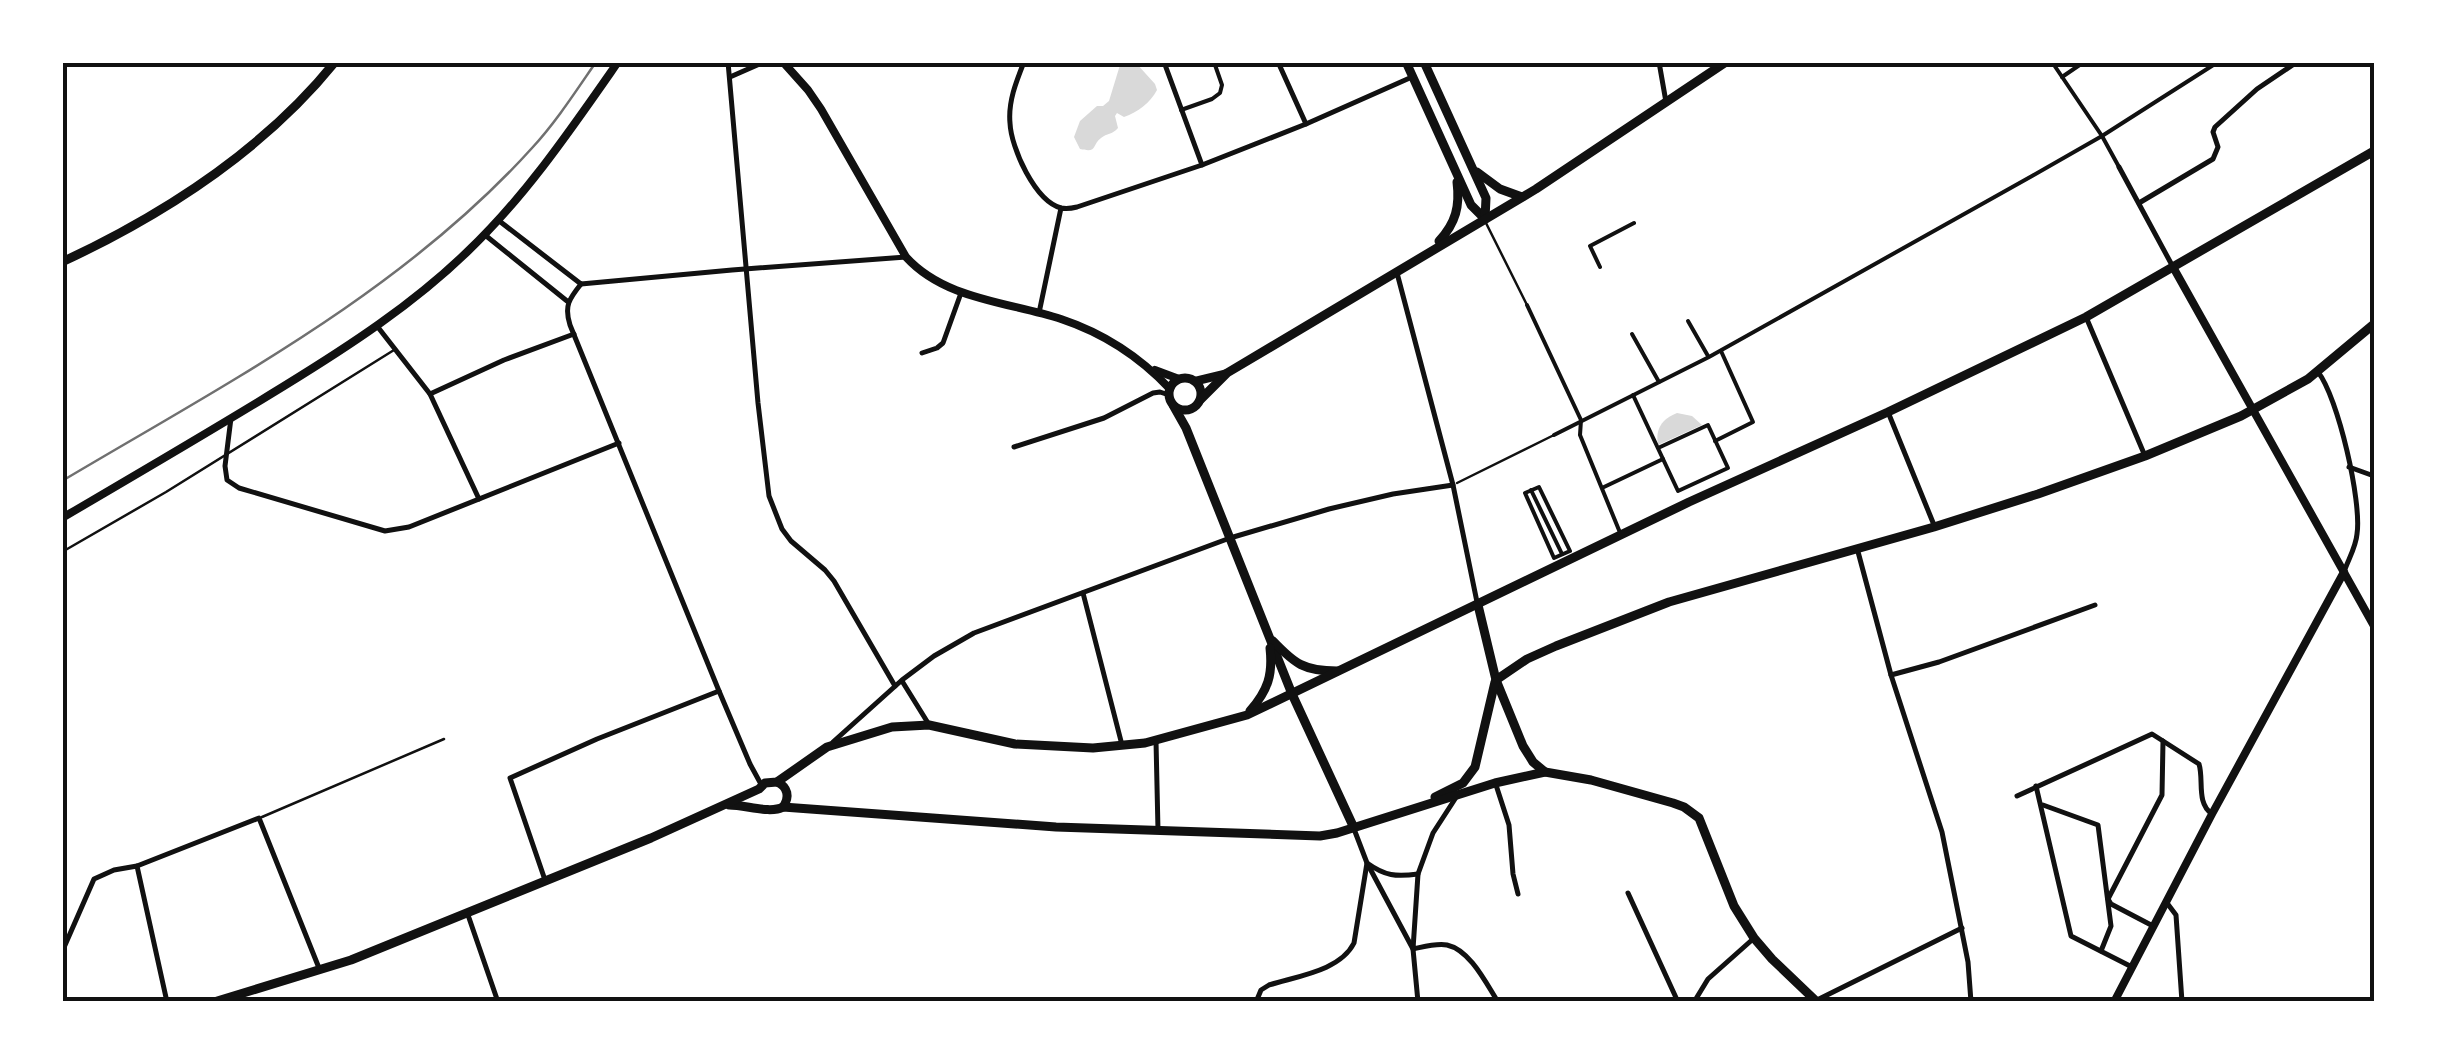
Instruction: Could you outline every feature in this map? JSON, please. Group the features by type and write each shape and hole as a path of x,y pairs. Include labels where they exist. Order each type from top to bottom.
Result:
{"main road":[{"path":"62,262 143,221 212,176 287,114 335,62"},
{"path":"1406,62 1471,205 1485,219"},
{"path":"1424,62 1486,198 1485,219"},
{"path":"1171,396 1187,410 1228,374 1522,197 1726,62"},
{"path":"777,782 827,747 892,726 929,726 1015,744 1122,747 1247,715 2086,318 2374,151"},
{"path":"1470,165 1494,186 1522,197"},
{"path":"1432,249 1454,220 1459,197 1456,174"},
{"path":"1410,808 1470,777 1496,680 1518,664 1669,602 1934,527 2145,456 2253,410 2318,372 2374,324"},
{"path":"1196,381 1228,374"},
{"path":"1171,396 1179,379 1190,378 1201,389 1186,428"},
{"path":"1171,396 1292,694 1354,828"},
{"path":"1478,605 1496,680 1526,754 1544,772"},
{"path":"1268,635 1289,657 1307,668 1340,670"},
{"path":"1247,715 1271,679 1268,635"},
{"path":"724,806 771,812 783,807 1056,827 1320,836 1544,772 1580,778 1644,794 1692,812 1703,827 1734,906 1754,938 1816,1001"},
{"path":"214,1002 242,998 468,913 724,806 769,782 782,784 787,793 783,807"},
{"path":"761,787 758,802 763,808"}],"street":[{"path":"62,518 232,418 419,295 498,220 618,62"},
{"path":"728,62 758,403 774,515 791,541 834,582 895,686"},
{"path":"729,77 764,62"},
{"path":"783,62 821,109 906,258 932,280 1092,331 1151,368 1179,379"},
{"path":"1024,62 1010,103 1014,144 1036,187 1062,208 1077,207 1202,165 1412,77"},
{"path":"1164,62 1202,165"},
{"path":"1181,110 1220,94 1222,84 1214,62"},
{"path":"1278,62 1306,124"},
{"path":"1659,62 1666,102"},
{"path":"2052,62 2102,136 2374,626"},
{"path":"2062,77 2084,62"},
{"path":"1554,435 1721,350 2102,136 2218,62"},
{"path":"2139,202 2213,159 2218,147 2213,132 2216,127 2256,89 2296,62"},
{"path":"1039,313 1062,208"},
{"path":"498,220 581,284 906,258"},
{"path":"1600,266 1590,246 1634,223"},
{"path":"485,235 567,301"},
{"path":"1396,270 1453,485 1478,605"},
{"path":"581,284 567,301 567,315 761,787"},
{"path":"922,353 942,343 962,292"},
{"path":"1527,305 1581,420 1580,435 1621,535"},
{"path":"2086,318 2145,456"},
{"path":"1688,321 1708,357"},
{"path":"377,326 430,394 479,499"},
{"path":"430,394 574,334"},
{"path":"1632,334 1659,382"},
{"path":"1715,440 1754,422 1721,350"},
{"path":"1151,368 1171,396"},
{"path":"2114,1002 2344,572 2358,534 2350,466 2329,391 2318,372"},
{"path":"1014,447 1104,418 1153,393 1171,396"},
{"path":"1634,395 1658,448 1663,459 1678,491 1728,468 1708,425 1658,448"},
{"path":"1888,412 1934,527"},
{"path":"232,418 228,480 239,488 377,530 395,531 620,443"},
{"path":"1602,488 1663,459"},
{"path":"2350,466 2374,476"},
{"path":"827,747 902,680 974,633 1230,538 1329,508 1453,485"},
{"path":"1539,487 1570,551 1554,558 1525,493 1532,490 1539,487"},
{"path":"1857,548 1891,676 1942,832 1962,928 1971,1002"},
{"path":"1083,593 1122,747"},
{"path":"1891,676 2095,605"},
{"path":"902,680 929,726"},
{"path":"545,880 510,778 719,691"},
{"path":"2017,796 2152,734 2199,764 2203,804 2212,814"},
{"path":"1156,741 1158,830"},
{"path":"2108,899 2162,795 2162,741"},
{"path":"1496,783 1509,824 1518,894"},
{"path":"2036,786 2071,936 2132,967"},
{"path":"1418,1002 1412,949 1418,874 1433,833 1456,796"},
{"path":"2041,805 2098,826 2111,926 2101,951"},
{"path":"62,952 94,880 260,818 320,970"},
{"path":"1354,828 1412,949"},
{"path":"1367,862 1383,874 1418,874"},
{"path":"1256,1002 1261,990 1269,985 1328,966 1349,953 1367,862"},
{"path":"137,866 167,1002"},
{"path":"1628,893 1678,1002"},
{"path":"2108,899 2153,926"},
{"path":"2166,902 2176,915 2182,1002"},
{"path":"468,913 498,1002"},
{"path":"1816,1001 1962,928"},
{"path":"1694,1002 1708,980 1754,938"},
{"path":"1412,949 1449,945 1472,964 1498,1002"}],"lane":[{"path":"1485,219 1527,305"},
{"path":"62,552 396,350"},
{"path":"1453,485 1554,435"},
{"path":"260,818 444,738"}],"shaded area":[{"path":"1136,63 1157,90 1134,112 1124,117 1117,113 1118,128 1092,149 1080,149 1074,137 1080,121 1109,101 1120,65"},
{"path":"1677,413 1692,416 1702,425 1658,445 1661,425"}],"railway":[{"path":"62,481 310,332 427,247 532,148 596,62"}]}
